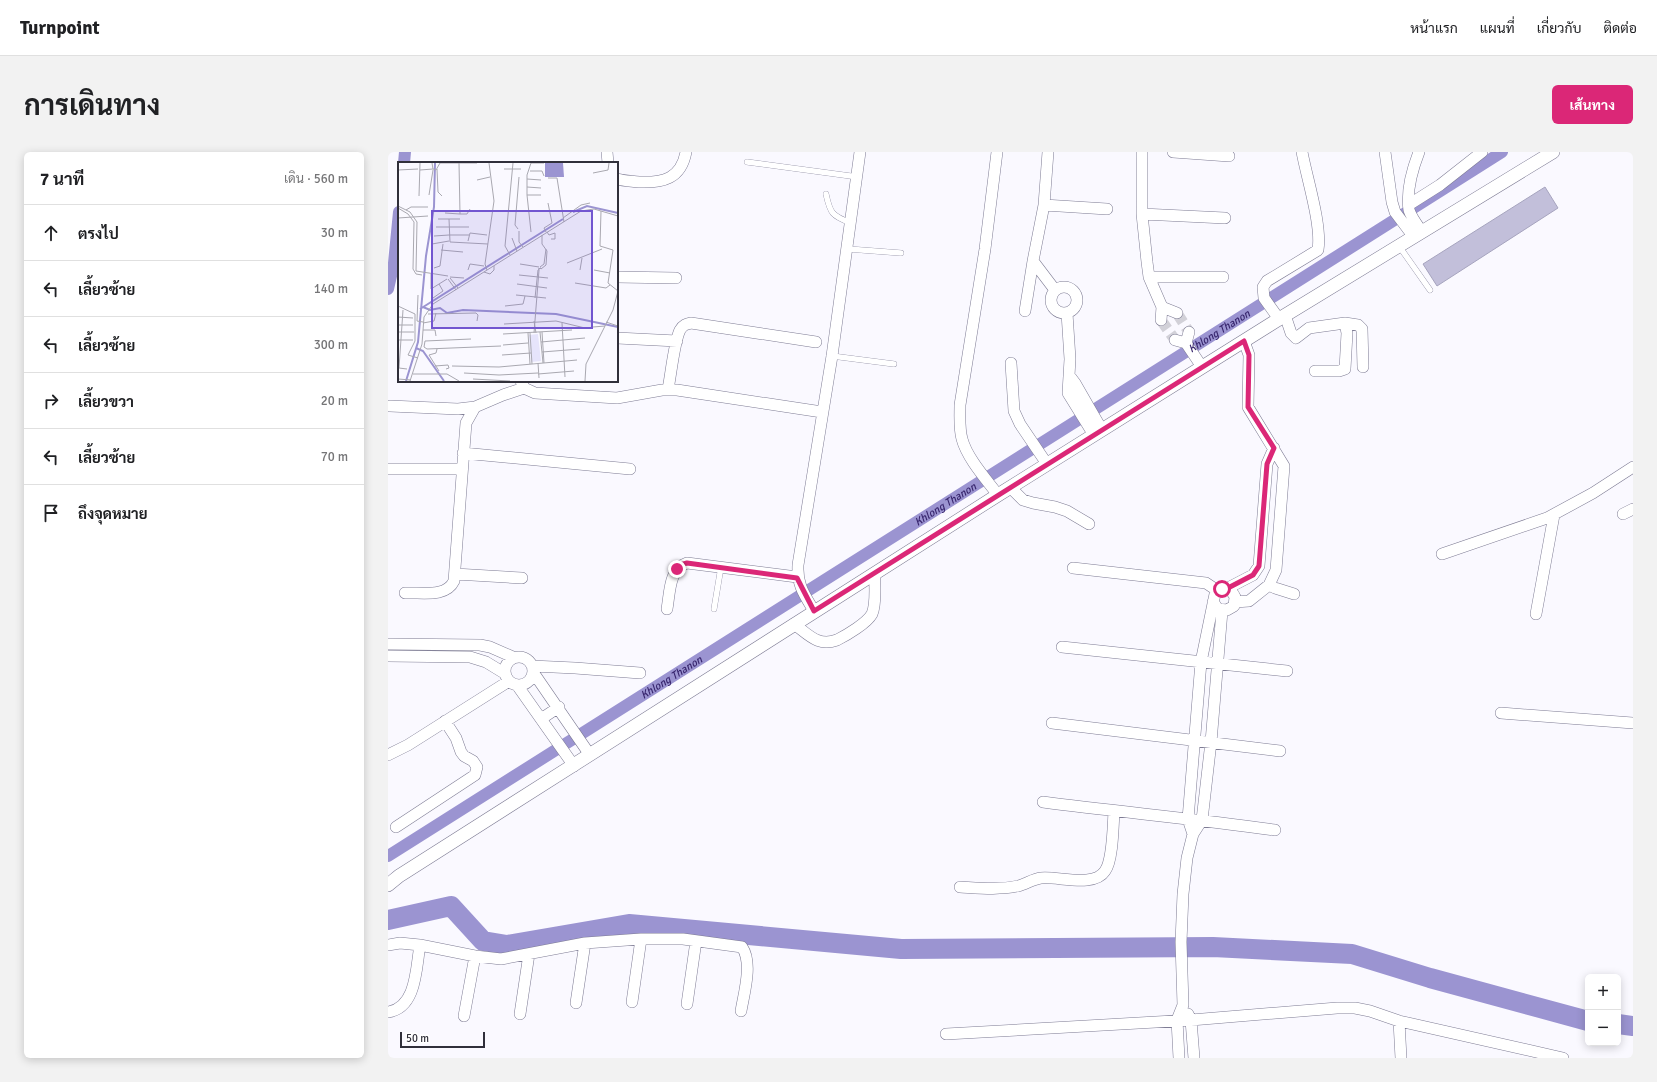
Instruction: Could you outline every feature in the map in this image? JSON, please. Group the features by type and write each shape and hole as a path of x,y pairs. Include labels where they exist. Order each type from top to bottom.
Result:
{"street":[{"path":"607,152 608,162"},
{"path":"618,179 655,183 665,180 674,175 682,166 686,152"},
{"path":"812,608 798,580 798,565 852,223 860,152"},
{"path":"995,491 978,468 962,440 960,416 986,241 997,152"},
{"path":"1025,311 1032,261 1044,204 1048,152"},
{"path":"1142,152 1142,214 1149,277 1162,307 1161,320"},
{"path":"1173,152 1229,156"},
{"path":"1302,152 1318,229 1318,250 1267,281 1263,286 1264,298 1280,316 1296,338 1309,328 1345,323 1358,325 1362,329 1364,367"},
{"path":"1385,152 1392,202 1395,212 1416,231"},
{"path":"1416,231 1410,208 1409,192 1412,171 1419,152"},
{"path":"1410,208 1482,152"},
{"path":"388,885 399,876 587,750 794,624 812,608 874,573 995,491 1010,487 1095,428 1200,364 1244,341 1280,316 1399,246 1416,231 1553,152"},
{"path":"1044,204 1107,209"},
{"path":"1142,214 1225,218"},
{"path":"1032,261 1055,290"},
{"path":"618,277 676,278"},
{"path":"1149,277 1223,277"},
{"path":"1066,286 1076,293 1077,299 1073,310 1067,313 1061,313 1056,310 1052,306 1050,300 1051,294 1055,290 1066,286"},
{"path":"1162,307 1177,313"},
{"path":"1067,313 1069,375 1080,403 1095,428"},
{"path":"668,389 680,330 683,326 691,323 816,342"},
{"path":"1315,371 1339,371 1345,369 1345,323"},
{"path":"618,338 677,341"},
{"path":"1175,340 1188,340 1200,364"},
{"path":"1235,602 1249,600 1269,585 1276,570 1284,466 1248,407 1249,355 1244,341"},
{"path":"1011,363 1014,411 1020,424 1046,461"},
{"path":"390,406 458,409 476,407 522,385 535,393 602,399 629,397 668,389 822,412"},
{"path":"405,593 441,592 448,590 454,581 466,423 476,407"},
{"path":"1193,834 1188,819 1201,662 1213,602 1215,594 1253,575 1259,566 1267,464 1274,448"},
{"path":"464,453 630,469"},
{"path":"1442,554 1554,515 1593,493 1633,467"},
{"path":"388,468 462,469"},
{"path":"1010,487 1023,500 1067,511 1089,524"},
{"path":"1623,514 1633,509"},
{"path":"1536,614 1554,515"},
{"path":"667,609 673,577 680,565 687,563 721,566 798,580"},
{"path":"1073,568 1206,583 1233,593 1235,602 1231,609 1222,611 1215,606 1213,602"},
{"path":"794,624 817,642 833,642 837,640 868,619 872,614 874,573"},
{"path":"455,574 522,578"},
{"path":"1269,585 1294,594"},
{"path":"1179,1058 1177,1020 1183,1005 1181,942 1183,894 1187,858 1193,834 1202,820 1211,742 1222,611"},
{"path":"388,644 480,645 490,647 513,657 522,657 530,662 558,708 587,750"},
{"path":"1062,647 1218,665 1287,671"},
{"path":"388,656 470,657 486,662 510,680 554,736 571,762"},
{"path":"510,680 506,664 513,657"},
{"path":"533,669 575,668 640,673"},
{"path":"388,755 510,680 525,683 529,681 533,669"},
{"path":"541,719 558,708"},
{"path":"1501,713 1633,723"},
{"path":"396,826 476,775 477,767 473,761 460,752 456,738 445,721"},
{"path":"1052,723 1280,751"},
{"path":"1043,802 1202,820 1274,830"},
{"path":"960,887 1006,888 1020,886 1035,879 1043,878 1088,880 1100,877 1105,872 1110,861 1114,811"},
{"path":"632,1002 641,939"},
{"path":"388,945 420,945 475,956 502,959 585,943 641,939 683,939 729,944 742,947 746,953 748,961 741,1011"},
{"path":"687,1004 696,941"},
{"path":"576,1003 585,943"},
{"path":"388,1012 404,1005 410,997 420,945"},
{"path":"520,1014 529,954"},
{"path":"464,1016 475,956"},
{"path":"1183,1005 1192,1020 1194,1058"},
{"path":"946,1034 1192,1020 1337,1008 1355,1008 1370,1011 1399,1021 1563,1058"},
{"path":"1399,1021 1401,1058"}],"lane":[{"path":"747,162 858,177"},
{"path":"826,194 829,208 834,215 852,223"},
{"path":"1399,246 1430,290"},
{"path":"848,249 901,254"},
{"path":"832,356 894,364"},
{"path":"714,609 721,566"}],"building":[{"path":"1545,187 1558,208 1437,286 1423,264"}],"waterway":[{"path":"404,162 405,152"},
{"name":"Khlong Thanon","path":"388,856 1502,152"},
{"path":"388,289 394,263 398,222"},
{"path":"388,920 451,906 483,941 507,945 629,924 901,949 1213,947 1352,954 1430,978 1585,1020"},
{"path":"1621,1024 1633,1026"}],"tunnel":[{"path":"1177,313 1189,332"},
{"path":"1161,320 1175,340"}],"route":[{"path":"677,569 680,565 687,563 721,566 797,578 814,611 1244,341 1249,355 1248,407 1274,448 1267,464 1259,566 1253,575 1226,589 1222,589"}]}
